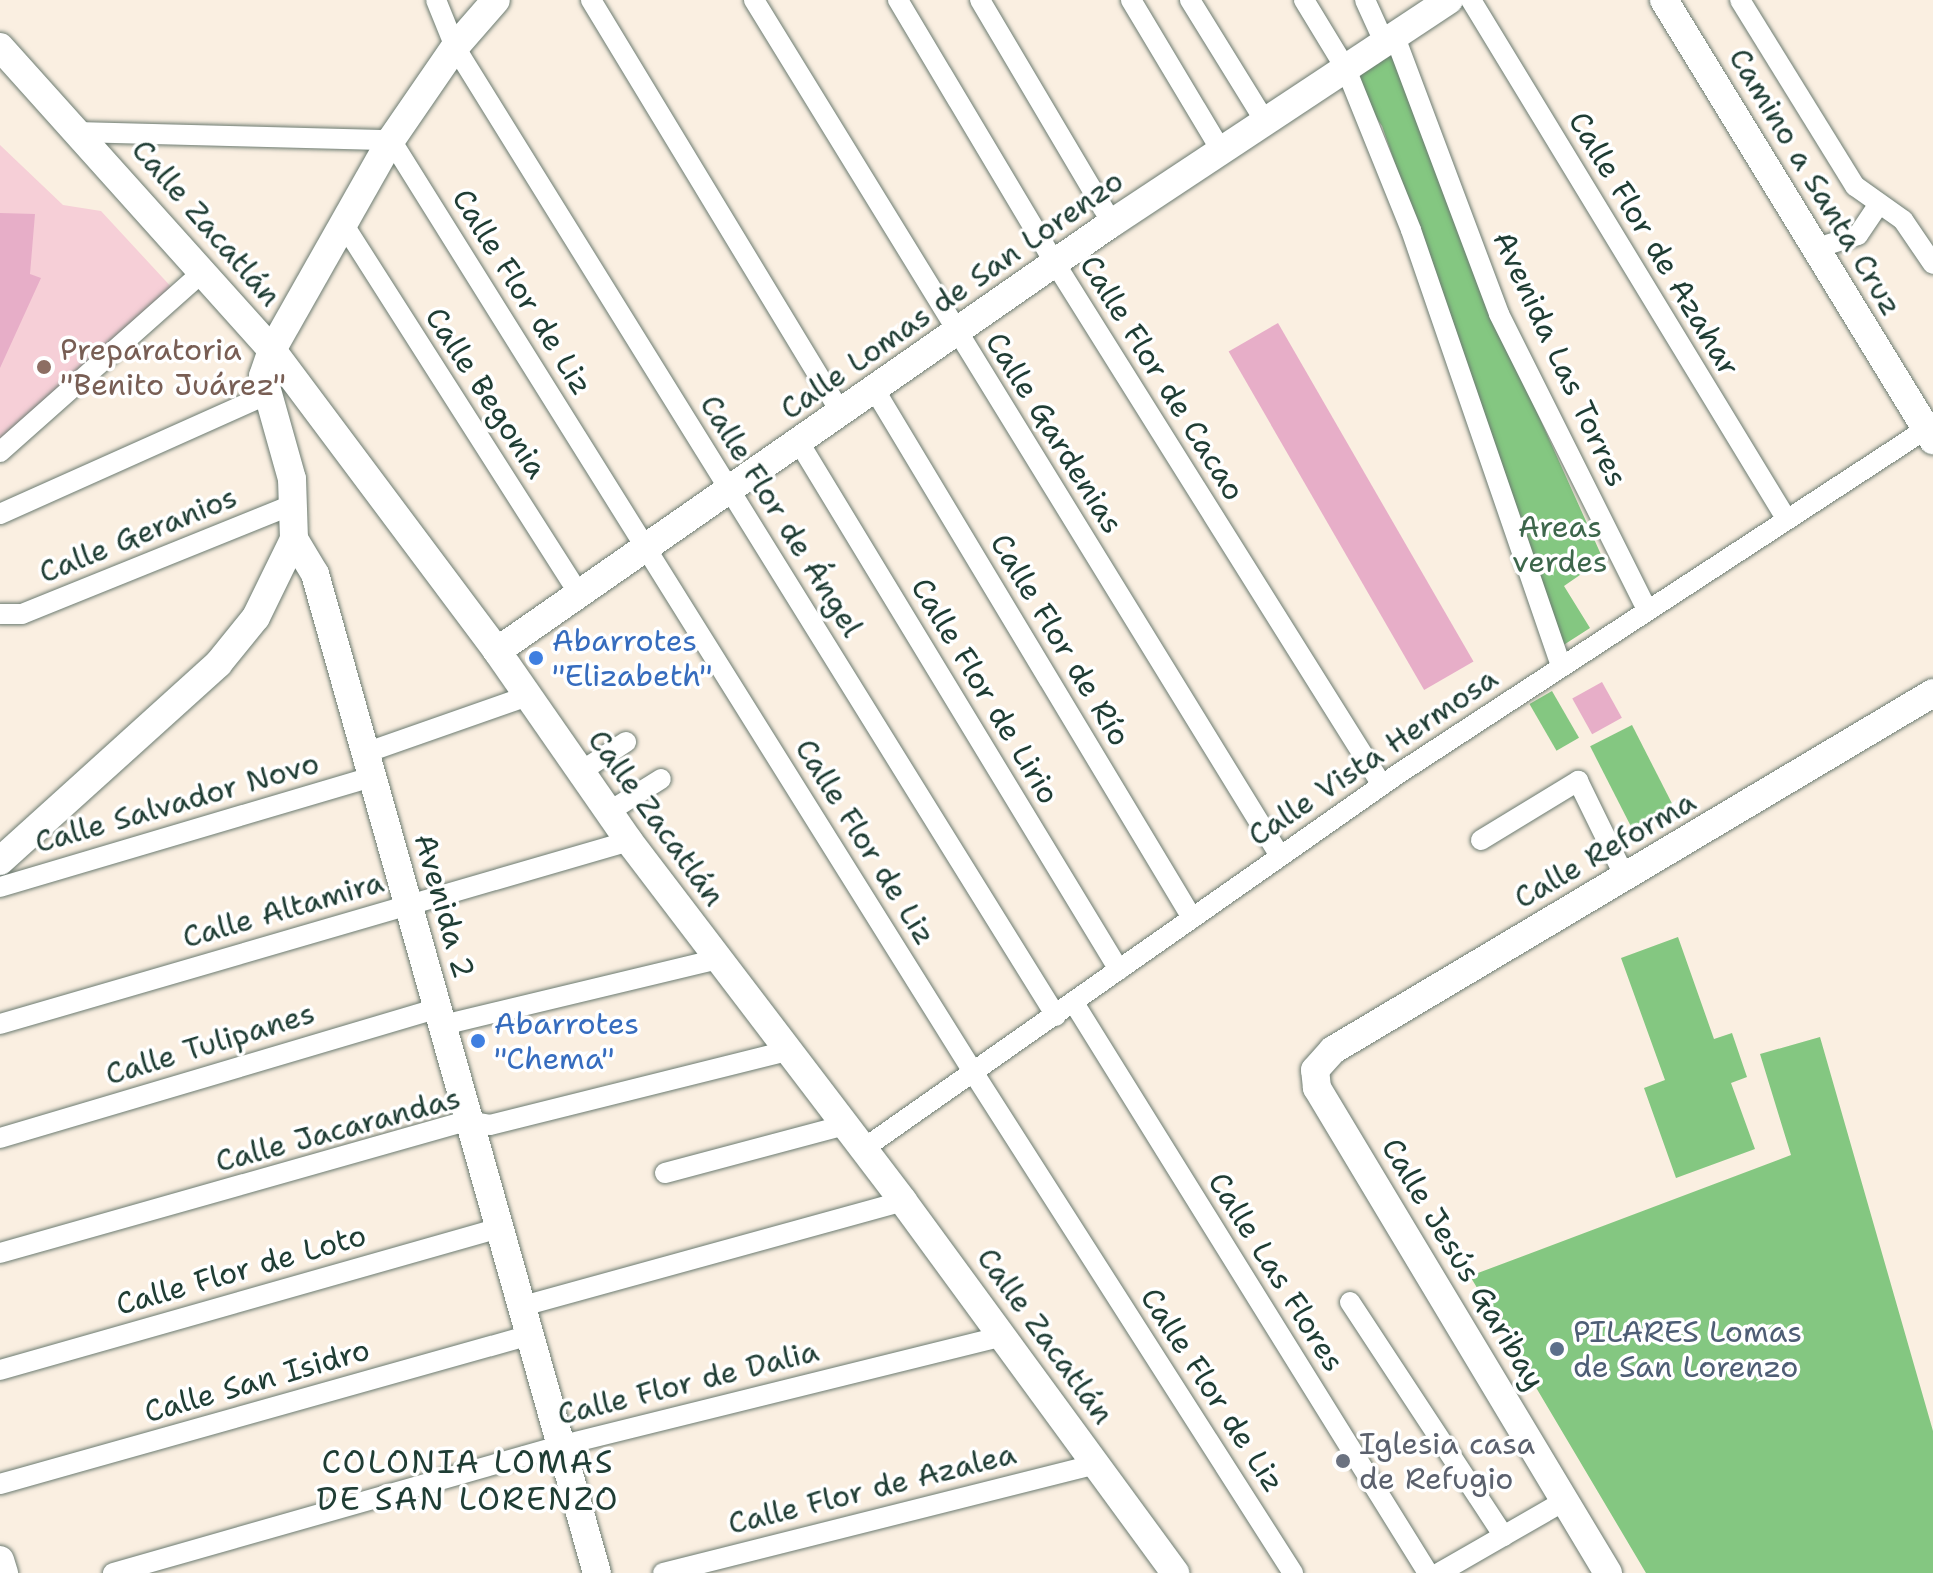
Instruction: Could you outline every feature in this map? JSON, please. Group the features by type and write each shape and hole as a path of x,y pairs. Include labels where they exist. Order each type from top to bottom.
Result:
{"street":[{"name":"Calle Flor de Ángel","path":"436,0 455,47 1056,1016"},
{"path":"0,861 218,664 256,617 294,539 294,504 281,436 266,395 263,376 272,350 391,140 455,47 496,0"},
{"path":"591,0 842,415"},
{"name":"Calle Gardenias","path":"754,0 1280,856"},
{"name":"Calle Flor de Cacao","path":"898,0 1055,263 1382,785"},
{"path":"980,0 1112,223"},
{"path":"1131,0 1222,152"},
{"path":"1190,0 1266,123"},
{"path":"1304,0 1346,69 1371,129 1511,511 1561,666"},
{"name":"Avenida Las Torres","path":"1365,0 1390,41 1499,314 1648,611"},
{"name":"Calle Lomas de San Lorenzo","path":"497,651 729,489 876,392 1112,223 1449,0"},
{"name":"Calle Flor de Azahar","path":"1471,0 1787,520"},
{"name":"Camino a Santa Cruz","path":"1664,0 1930,434"},
{"path":"1740,0 1841,165 1878,205 1903,220 1933,264"},
{"name":"Calle Zacatlán","path":"0,47 205,270 272,350 497,651 525,697 629,841 903,1201 1175,1573"},
{"path":"77,132 391,140"},
{"name":"Calle Flor de Liz","path":"391,140 975,1075 1293,1573"},
{"path":"1817,248 1858,235 1878,205"},
{"name":"Calle Begonia","path":"344,225 578,593"},
{"path":"0,452 205,270"},
{"name":"Calle Flor de Río","path":"876,392 1192,918"},
{"path":"0,514 266,395"},
{"name":"Calle Vista Hermosa","path":"863,1149 975,1075 1382,785 1787,520 1930,434"},
{"name":"Calle Flor de Lirio","path":"800,444 1119,970"},
{"name":"Calle Geranios","path":"2,615 294,504"},
{"name":"Avenida 2","path":"294,539 315,574 597,1573"},
{"name":"Calle Reforma","path":"1315,1070 1333,1050 1933,693"},
{"name":"Calle Salvador Novo","path":"0,887 368,765 525,697"},
{"path":"580,772 626,742"},
{"path":"610,811 661,779"},
{"path":"1481,840 1578,781 1625,877"},
{"name":"Calle Altamira","path":"0,1024 629,841"},
{"name":"Calle Tulipanes","path":"0,1138 441,1016 718,959"},
{"name":"Calle Las Flores","path":"1074,1003 1428,1573"},
{"name":"Calle Jacarandas","path":"0,1253 468,1121 490,1125 786,1051"},
{"name":"Calle Jesús Garibay","path":"1315,1070 1317,1088 1608,1573"},
{"path":"665,1173 845,1125"},
{"path":"523,1306 903,1201"},
{"name":"Calle Flor de Loto","path":"0,1370 499,1228"},
{"path":"1350,1302 1504,1536"},
{"name":"Calle San Isidro","path":"0,1484 530,1335"},
{"name":"Calle Flor de Dalia","path":"113,1573 563,1445 1003,1336"},
{"name":"Calle Flor de Azalea","path":"663,1573 1096,1464"},
{"path":"1439,1573 1564,1501"},
{"path":"0,1560 4,1573"}],"shaded area":[{"name":"Preparatoria \"Benito Juárez\"","path":"0,145 63,205 101,211 175,291 0,443"}],"green space":[{"name":"Areas verdes","path":"1388,45 1505,341 1603,559 1564,586 1590,628 1562,646 1382,126 1346,73"},
{"path":"1552,691 1579,738 1556,751 1529,704"},
{"path":"1632,725 1676,811 1634,832 1590,746"},
{"path":"1678,937 1714,1039 1732,1033 1747,1077 1731,1083 1755,1149 1676,1178 1644,1088 1665,1080 1621,958"},
{"path":"1820,1037 1933,1431 1933,1573 1646,1573 1470,1276 1791,1155 1760,1054"}],"building":[{"path":"0,213 35,214 30,274 41,278 0,368"},
{"path":"1278,323 1474,662 1424,690 1229,352"},
{"path":"1602,682 1622,718 1592,734 1572,698"}],"place":[{"name":"Preparatoria \"Benito Juárez\"","path":"44,367"},
{"name":"Abarrotes \"Elizabeth\"","path":"536,658"},
{"name":"Abarrotes \"Chema\"","path":"478,1041"},
{"name":"PILARES Lomas de San Lorenzo","path":"1557,1349"},
{"name":"Iglesia casa de Refugio","path":"1343,1461"}],"district":[{"name":"COLONIA LOMAS DE SAN LORENZO","path":"468,1482"}]}
